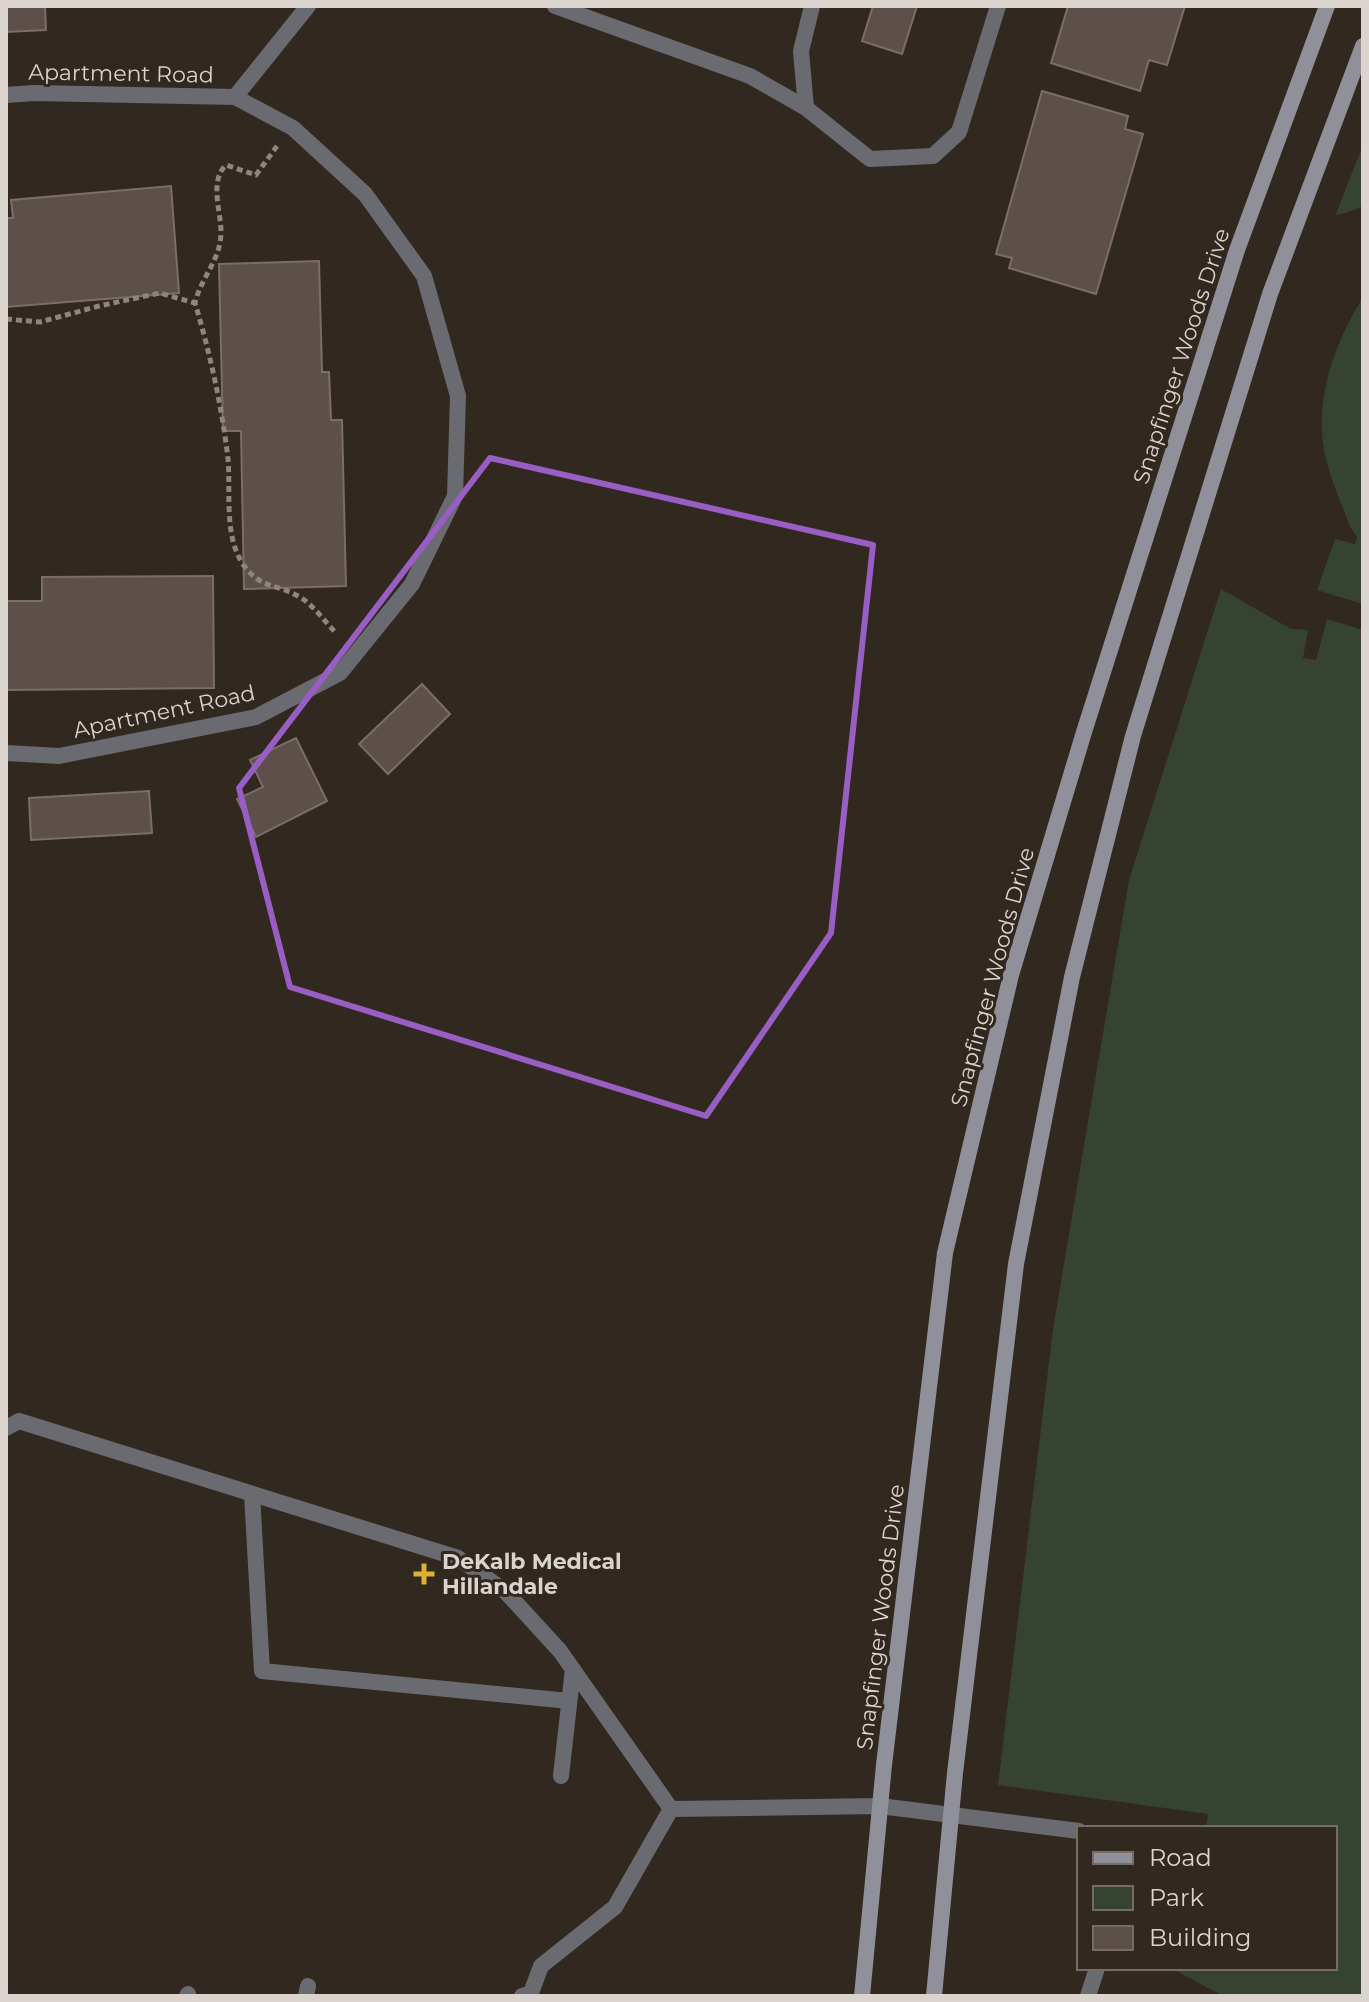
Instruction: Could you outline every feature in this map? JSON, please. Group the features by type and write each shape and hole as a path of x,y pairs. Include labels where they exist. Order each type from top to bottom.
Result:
{"main road":[{"name":"Snapfinger Woods Drive","path":"862,1996 880,1806 945,1253 1011,975 1084,732 1237,250 1327,6"},
{"path":"934,1996 951,1814 1016,1264 1072,977 1133,736 1270,294 1363,46"}],"street":[{"name":"Apartment Road","path":"235,97 308,6"},
{"path":"555,6 750,76 806,108 870,159 933,156 959,132 998,6"},
{"path":"806,108 801,51 812,6"},
{"name":"Apartment Road","path":"6,95 235,97 293,128 365,194 424,276 458,396 455,496 412,584 340,673 256,717 59,756 6,753"},
{"path":"6,1428 19,1421 458,1558 505,1591 560,1651 671,1809"},
{"path":"252,1494 262,1671 569,1701"},
{"path":"561,1776 573,1669"},
{"path":"671,1809 880,1806 1077,1831"},
{"path":"522,1996 531,1993 541,1966 615,1907 671,1809"},
{"path":"1088,1996 1096,1970"}],"path":[{"path":"293,128 256,175 226,165 222,168 217,181 221,232 219,252 195,303 217,395 228,459 229,516 242,564 256,579 297,595 356,654"},
{"path":"6,319 40,322 160,293 195,303"}],"highlighted area":[{"path":"490,458 873,545 831,933 706,1116 290,987 239,788"}],"green space":[{"path":"1363,145 1363,200 1360,208 1335,216"},
{"path":"1363,297 1363,604 1317,590 1335,539 1355,544 1357,537 1350,527 1326,460 1322,410 1336,351"},
{"path":"1221,589 1291,629 1308,630 1303,658 1316,660 1327,619 1363,630 1363,1996 1223,1996 1175,1970 1337,1970 1337,1826 1206,1826 1208,1814 998,1785 1053,1329 1129,880"}],"building":[{"path":"6,6 45,6 46,30 6,32"},
{"path":"873,6 917,6 902,54 862,41"},
{"path":"1068,6 1185,6 1167,65 1149,60 1140,91 1051,63"},
{"path":"1042,91 1128,116 1125,129 1143,134 1096,294 1009,268 1012,258 996,254"},
{"path":"171,186 179,293 6,307 6,218 13,218 11,200"},
{"path":"319,261 322,372 329,372 331,420 342,420 346,586 244,589 241,431 223,431 219,264"},
{"path":"213,576 214,688 6,690 6,601 42,601 42,577"},
{"path":"422,684 450,714 388,774 359,744"},
{"path":"296,738 327,801 256,837 237,799 263,787 250,760"},
{"path":"149,791 152,833 31,840 29,798"}],"place":[{"name":"DeKalb Medical Hillandale","path":"424,1574"}]}
